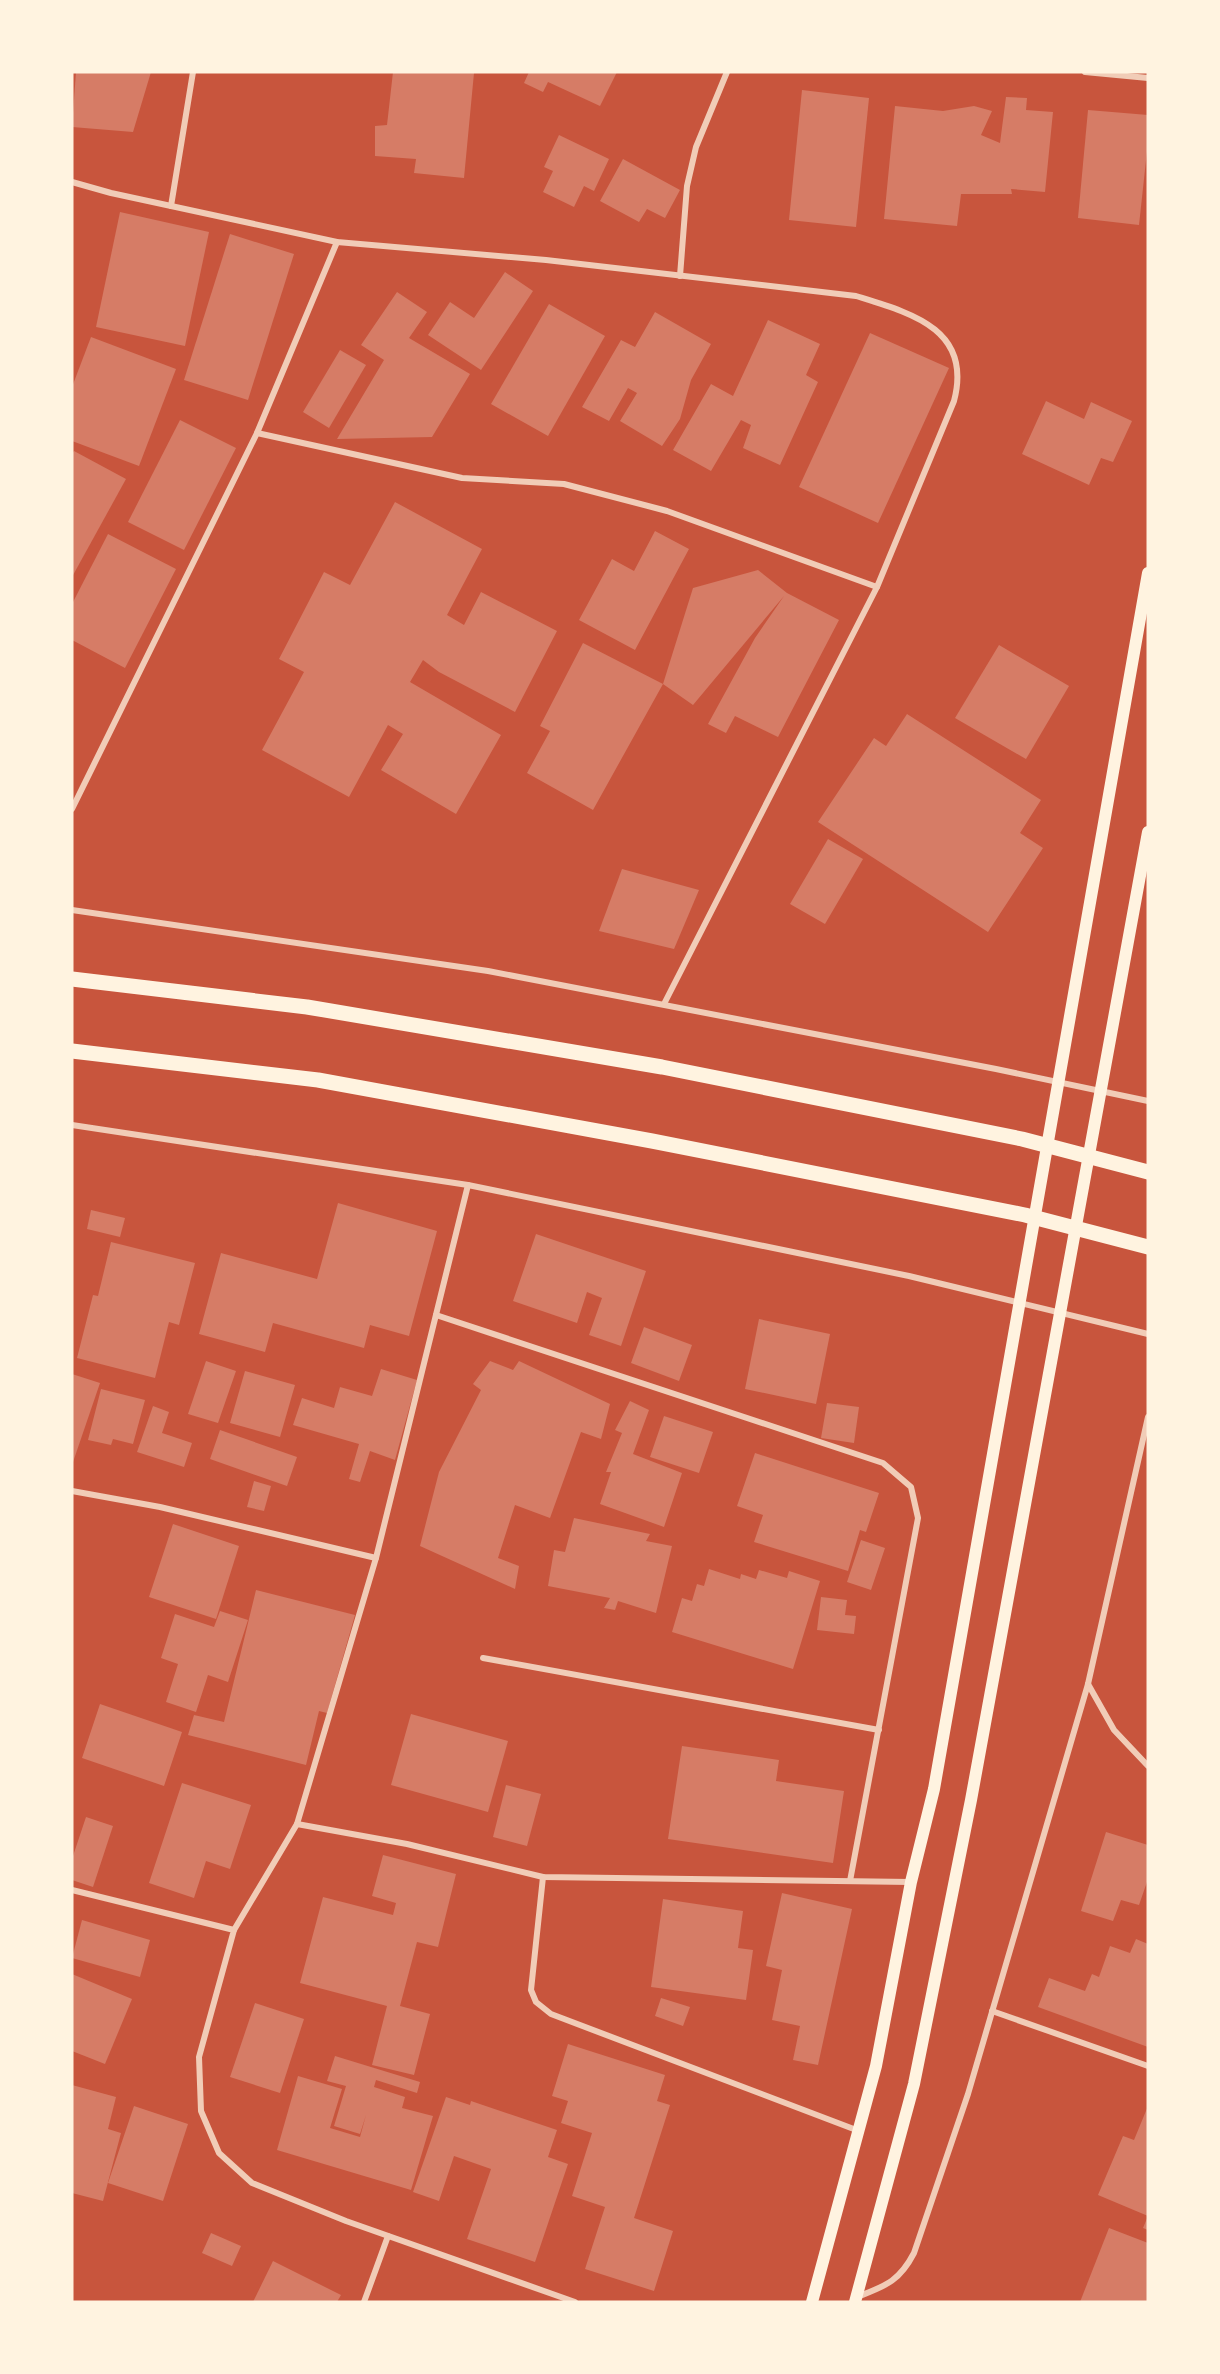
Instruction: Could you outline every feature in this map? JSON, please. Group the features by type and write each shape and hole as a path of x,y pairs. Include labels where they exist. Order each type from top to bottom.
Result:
{"main road":[{"path":"812,2302 876,2066 911,1882 934,1789 1148,573"},
{"path":"855,2300 914,2084 970,1800 1148,832"},
{"path":"72,979 307,1007 662,1067 1022,1139 1148,1172"},
{"path":"72,1051 318,1080 652,1141 1025,1215 1148,1247"}],"street":[{"path":"171,206 193,72"},
{"path":"680,276 687,186 693,157 727,72"},
{"path":"1085,72 1148,78"},
{"path":"72,182 337,242 546,260 856,296 889,306 922,321 951,345 957,365 958,386 954,401 877,587 664,1004"},
{"path":"72,809 257,433 337,242"},
{"path":"257,433 462,478 564,484 668,511 877,587"},
{"path":"72,910 488,971 1148,1101"},
{"path":"72,1125 468,1185 909,1276 1148,1334"},
{"path":"468,1185 376,1558 297,1824 234,1930 199,2057 201,2111 219,2153 252,2183 388,2236 575,2302"},
{"path":"435,1315 883,1463 911,1487 918,1518 850,1881"},
{"path":"855,2300 892,2283 906,2269 914,2253 968,2094 1088,1684 1148,1417"},
{"path":"72,1491 160,1507 376,1558"},
{"path":"483,1658 879,1730"},
{"path":"1088,1684 1114,1730 1148,1766"},
{"path":"297,1824 407,1844 543,1877 911,1882"},
{"path":"543,1877 531,1990 536,2002 551,2014 859,2131"},
{"path":"72,1890 234,1930"},
{"path":"992,2011 1148,2066"},
{"path":"364,2302 388,2236"}],"building":[{"path":"76,72 151,72 133,132 72,127"},
{"path":"393,72 474,73 464,178 414,173 416,159 375,156 375,126 387,125"},
{"path":"529,72 617,72 600,106 548,82 543,92 524,83"},
{"path":"802,90 869,98 856,227 789,220"},
{"path":"1006,97 1027,98 1026,110 1053,112 1045,192 1011,189 1012,194 961,194 957,226 884,219 895,106 943,111 974,106 992,111 981,135 1000,143"},
{"path":"1088,110 1148,115 1148,142 1139,225 1078,218"},
{"path":"559,135 609,159 594,191 584,186 574,207 543,192 553,171 544,167"},
{"path":"623,159 680,190 665,218 647,209 639,222 600,201"},
{"path":"120,212 209,232 185,346 96,327"},
{"path":"230,234 294,254 248,400 184,380"},
{"path":"505,272 533,291 481,370 428,335 450,302 474,318"},
{"path":"397,292 427,312 409,338 470,374 432,437 337,439 384,360 361,345"},
{"path":"549,304 605,336 548,436 491,404"},
{"path":"655,312 711,344 691,380 680,419 662,446 620,421 637,393 628,388 609,421 582,407 621,340 635,347"},
{"path":"768,320 820,344 806,375 818,382 780,465 743,448 751,425 741,420 711,471 673,450 711,384 733,396"},
{"path":"870,333 949,368 878,523 799,487"},
{"path":"91,337 176,369 139,466 72,441 72,387"},
{"path":"340,350 366,365 329,428 303,412"},
{"path":"1046,401 1084,419 1091,402 1132,421 1113,462 1101,458 1089,485 1022,454"},
{"path":"180,420 236,448 184,550 128,522"},
{"path":"74,451 126,479 72,577 72,454"},
{"path":"395,502 482,549 447,615 464,625 481,592 557,631 515,712 439,672 423,660 410,682 501,735 456,814 381,770 403,734 388,725 349,797 262,750 304,672 279,659 324,572 350,585"},
{"path":"655,531 689,549 635,650 579,620 612,559 634,571"},
{"path":"108,534 176,569 125,668 72,640 72,604"},
{"path":"758,570 787,593 839,620 778,737 735,716 726,733 708,724 755,638 784,596 693,705 663,684 693,588"},
{"path":"583,643 663,684 593,810 527,773 550,731 540,726"},
{"path":"999,645 1069,686 1026,759 955,718"},
{"path":"907,714 1041,800 1020,833 1043,848 988,932 818,822 874,738 886,746"},
{"path":"828,839 863,859 825,924 790,904"},
{"path":"622,869 699,890 674,949 599,931"},
{"path":"338,1203 437,1231 409,1336 370,1325 364,1348 273,1323 265,1352 199,1334 221,1253 317,1279"},
{"path":"91,1210 125,1218 120,1237 87,1229"},
{"path":"536,1234 646,1271 621,1346 589,1335 602,1298 587,1292 577,1323 513,1301"},
{"path":"111,1242 195,1263 179,1325 169,1322 155,1378 77,1358 93,1295 98,1296"},
{"path":"759,1319 830,1334 816,1404 745,1389"},
{"path":"644,1327 692,1345 679,1381 631,1363"},
{"path":"206,1361 236,1371 218,1423 188,1414"},
{"path":"490,1361 513,1370 519,1361 610,1404 601,1439 581,1432 550,1518 515,1505 498,1558 519,1566 515,1589 420,1546 439,1472 481,1390 473,1384"},
{"path":"381,1369 417,1380 395,1460 370,1451 360,1482 349,1479 359,1444 293,1425 302,1398 334,1408 340,1387 372,1396"},
{"path":"245,1371 295,1385 280,1437 230,1423"},
{"path":"72,1374 100,1383 72,1465"},
{"path":"101,1389 145,1400 133,1444 113,1439 111,1445 88,1440"},
{"path":"630,1401 649,1410 633,1454 682,1473 664,1527 600,1504 611,1472 606,1472 622,1433 615,1430"},
{"path":"827,1403 859,1407 854,1443 821,1438"},
{"path":"153,1406 169,1412 162,1433 192,1443 184,1467 137,1452"},
{"path":"664,1416 713,1432 699,1473 650,1457"},
{"path":"220,1430 297,1457 287,1486 210,1459"},
{"path":"755,1453 879,1493 866,1532 860,1530 848,1571 754,1542 763,1515 737,1506"},
{"path":"254,1481 271,1486 264,1511 247,1507"},
{"path":"574,1518 650,1534 646,1541 672,1546 656,1613 618,1601 615,1610 604,1608 610,1598 548,1586 554,1550 565,1552"},
{"path":"173,1524 239,1546 216,1619 149,1597"},
{"path":"861,1540 885,1548 871,1590 847,1582"},
{"path":"709,1569 740,1579 741,1574 756,1579 759,1570 787,1578 789,1571 820,1581 793,1669 672,1632 682,1598 692,1601 697,1584 704,1586"},
{"path":"256,1590 355,1615 327,1713 319,1711 306,1765 188,1735 194,1715 224,1722"},
{"path":"821,1597 847,1600 845,1615 856,1616 854,1634 817,1630"},
{"path":"220,1611 248,1620 228,1682 208,1675 196,1712 166,1702 178,1664 161,1658 175,1614 214,1627"},
{"path":"100,1704 182,1732 164,1786 82,1758"},
{"path":"411,1714 508,1741 488,1812 391,1785"},
{"path":"682,1746 779,1760 776,1781 844,1791 833,1863 668,1839"},
{"path":"182,1783 251,1805 230,1869 206,1861 194,1898 149,1883"},
{"path":"506,1785 541,1794 527,1846 493,1837"},
{"path":"86,1817 113,1826 93,1887 72,1880 72,1859"},
{"path":"1106,1832 1148,1845 1148,1879 1139,1905 1121,1900 1113,1921 1081,1911"},
{"path":"383,1855 456,1874 438,1947 417,1942 400,2006 430,2014 414,2075 372,2065 387,2006 300,1983 323,1897 393,1915 396,1903 372,1896"},
{"path":"782,1893 852,1909 818,2065 793,2060 800,2026 772,2020 782,1970 766,1966"},
{"path":"663,1899 743,1911 738,1948 753,1950 746,2000 651,1987"},
{"path":"82,1920 150,1940 140,1977 72,1958"},
{"path":"1136,1939 1148,1944 1148,2047 1038,2007 1049,1978 1085,1991 1092,1974 1099,1977 1110,1946 1130,1953"},
{"path":"72,1974 132,1999 105,2064 72,2051"},
{"path":"661,1998 690,2007 683,2026 655,2016"},
{"path":"255,2003 304,2019 280,2093 230,2077"},
{"path":"568,2044 665,2075 657,2101 670,2105 634,2218 673,2231 654,2291 585,2269 605,2207 572,2196 592,2133 561,2123 568,2101 552,2096"},
{"path":"335,2056 420,2082 417,2093 376,2080 374,2087 405,2097 402,2108 433,2116 411,2190 277,2150 298,2076 342,2089 330,2128 360,2137 366,2115 360,2134 334,2126 346,2086 327,2081"},
{"path":"72,2085 116,2097 108,2129 121,2133 103,2201 72,2193"},
{"path":"446,2097 470,2105 471,2101 557,2130 548,2157 568,2164 535,2262 467,2239 491,2169 454,2156 439,2201 413,2192"},
{"path":"134,2106 188,2124 163,2201 108,2183"},
{"path":"1148,2106 1148,2216 1098,2195 1123,2136 1134,2140"},
{"path":"1148,2216 1148,2230 1143,2228"},
{"path":"1109,2228 1148,2243 1148,2302 1080,2302"},
{"path":"211,2233 241,2246 232,2266 202,2253"},
{"path":"273,2261 341,2295 337,2302 253,2302"}]}
